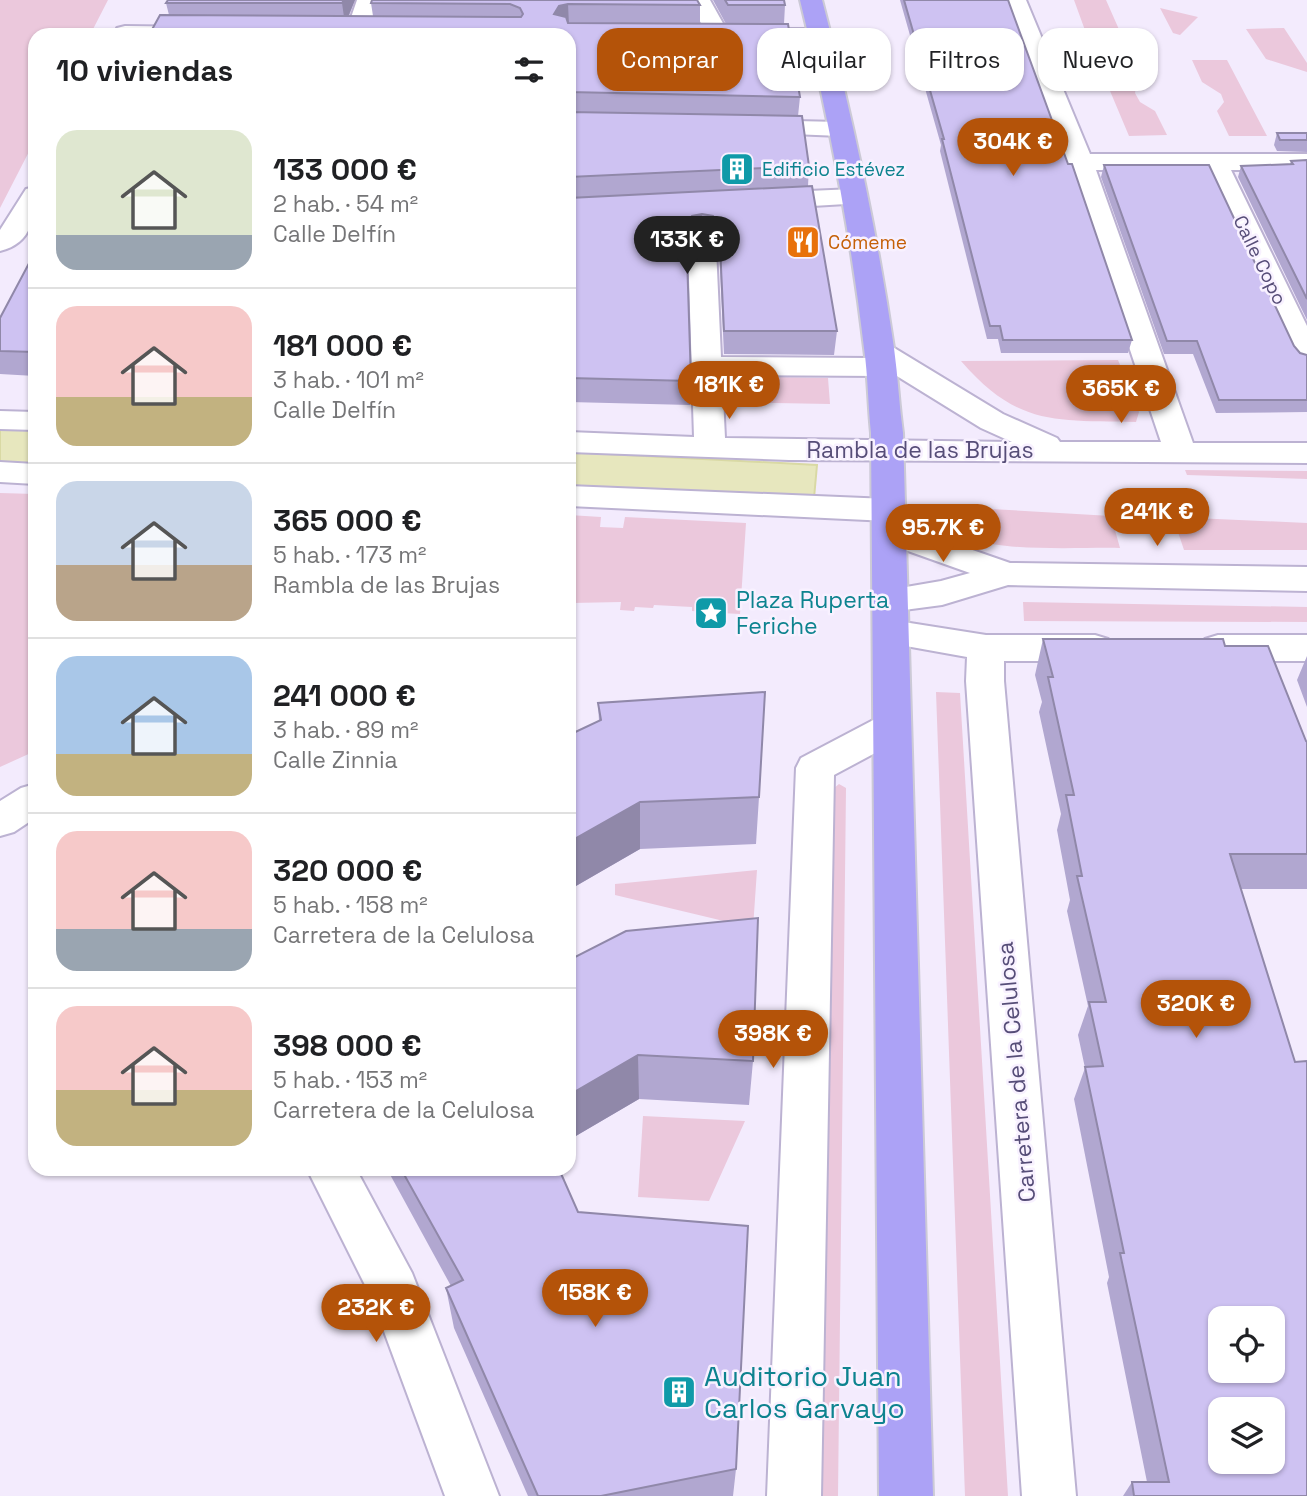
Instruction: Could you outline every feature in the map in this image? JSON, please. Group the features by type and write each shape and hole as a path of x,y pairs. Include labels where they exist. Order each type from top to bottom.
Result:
{"highway":[{"path":"815,18 854,197 881,359 887,450 906,1496"}],"street":[{"path":"358,28 368,0"},
{"path":"699,0 715,28"},
{"path":"1015,0 1080,162 1181,453"},
{"path":"127,28 133,11"},
{"path":"743,32 815,18"},
{"path":"722,127 840,129"},
{"path":"1080,162 1307,162"},
{"name":"Calle Copo","path":"1214,162 1307,357"},
{"path":"735,202 854,197"},
{"path":"16,236 28,210"},
{"path":"702,248 710,447"},
{"path":"706,366 881,359"},
{"name":"Rambla de las Brujas","path":"881,359 992,421 1061,451"},
{"path":"0,419 28,421"},
{"name":"Rambla de las Brujas","path":"576,442 887,450 1307,453"},
{"path":"0,472 28,474"},
{"path":"576,497 888,521 1007,574"},
{"path":"890,616 942,593 1007,574 1307,579"},
{"path":"890,616 986,648 1130,648"},
{"name":"Carretera de la Celulosa","path":"986,648 985,681 1049,1496"},
{"path":"1184,648 1307,649"},
{"path":"1264,648 1278,684"},
{"path":"794,1496 816,768 892,727"},
{"path":"0,821 28,803"},
{"path":"335,1176 394,1290 472,1496"}],"shaded area":[{"path":"0,0 108,0 94,28 28,28 28,154 0,208"},
{"path":"1074,0 1106,0 1118,28 1084,28"},
{"path":"1160,8 1198,17 1180,35 1173,33"},
{"path":"1284,28 1307,63 1307,72 1266,59 1246,29"},
{"path":"1192,60 1227,60 1267,136 1229,136 1217,111 1224,102 1221,94 1202,82"},
{"path":"1110,91 1135,91 1140,102 1155,111 1167,135 1129,136"},
{"path":"1118,360 1139,412 1136,422 1083,421 1040,416 1001,398 961,361"},
{"path":"719,376 828,378 830,404 719,402"},
{"path":"0,428 28,430 28,464 0,463"},
{"path":"576,452 817,465 814,498 576,486"},
{"path":"1185,470 1307,471 1307,479 1187,475"},
{"path":"0,493 28,494 28,754 0,767"},
{"path":"939,506 1111,516 1120,548 1045,548 988,543 963,533"},
{"path":"576,515 601,517 600,527 623,528 625,517 746,523 740,614 721,613 720,618 705,617 705,612 692,611 692,607 654,605 653,608 635,607 634,611 620,610 621,602 576,603"},
{"path":"1173,517 1307,523 1307,550 1184,550"},
{"path":"1023,602 1307,607 1307,622 1024,621"},
{"path":"936,692 960,693 1008,1496 965,1496"},
{"path":"839,784 846,788 838,1496 817,1496 833,789"},
{"path":"757,870 753,928 615,895 615,884"},
{"path":"643,1116 745,1121 709,1201 638,1197"}],"building":[{"path":"168,0 344,0 342,3 166,3"},
{"path":"372,0 697,0 700,5 568,4 559,6 554,14 566,17 568,23 788,24 789,28 757,28 757,91 799,91 800,97 576,92 576,28 153,28 160,15 521,17 523,14 520,8 510,4 371,3"},
{"path":"725,0 784,0 785,5 728,5"},
{"path":"904,0 1008,0 1018,28 912,28"},
{"path":"1024,44 1038,82 1038,91 1041,91 1068,164 1072,164 1132,340 1003,340 1000,326 990,326 930,91 1024,91"},
{"path":"576,112 802,116 809,166 576,177"},
{"path":"1277,133 1307,133 1307,140 1280,140"},
{"path":"1307,160 1307,299 1241,166 1293,164 1291,161"},
{"path":"1104,165 1209,165 1294,346 1300,353 1307,355 1307,400 1219,400 1197,341 1167,341"},
{"path":"812,186 837,331 724,331 719,225 713,216 702,214 692,216 686,225 691,381 576,378 576,198"},
{"path":"28,265 28,352 0,351 0,318"},
{"path":"1043,639 1223,639 1225,646 1268,646 1307,742 1307,854 1230,854 1295,1062 1307,1061 1307,1496 1134,1496 1132,1482 1169,1482 1120,1253 1124,1253 1085,1067 1103,1066 1089,1002 1106,1002 1077,876 1082,876 1066,795 1074,795 1048,677 1053,677"},
{"path":"765,692 759,797 640,802 576,838 576,732 601,720 598,703"},
{"path":"758,918 753,1061 638,1055 576,1091 576,956 626,931"},
{"name":"Auditorio Juan Carlos Garvayo","path":"405,1176 562,1176 578,1212 748,1226 736,1469 601,1496 538,1496 446,1288 463,1280"}],"place":[{"name":"Edificio Estévez","path":"737,169"},
{"name":"Cómeme","path":"803,242"},
{"name":"Plaza Ruperta Feriche","path":"711,613"},
{"name":"Auditorio Juan Carlos Garvayo","path":"679,1392"}]}
